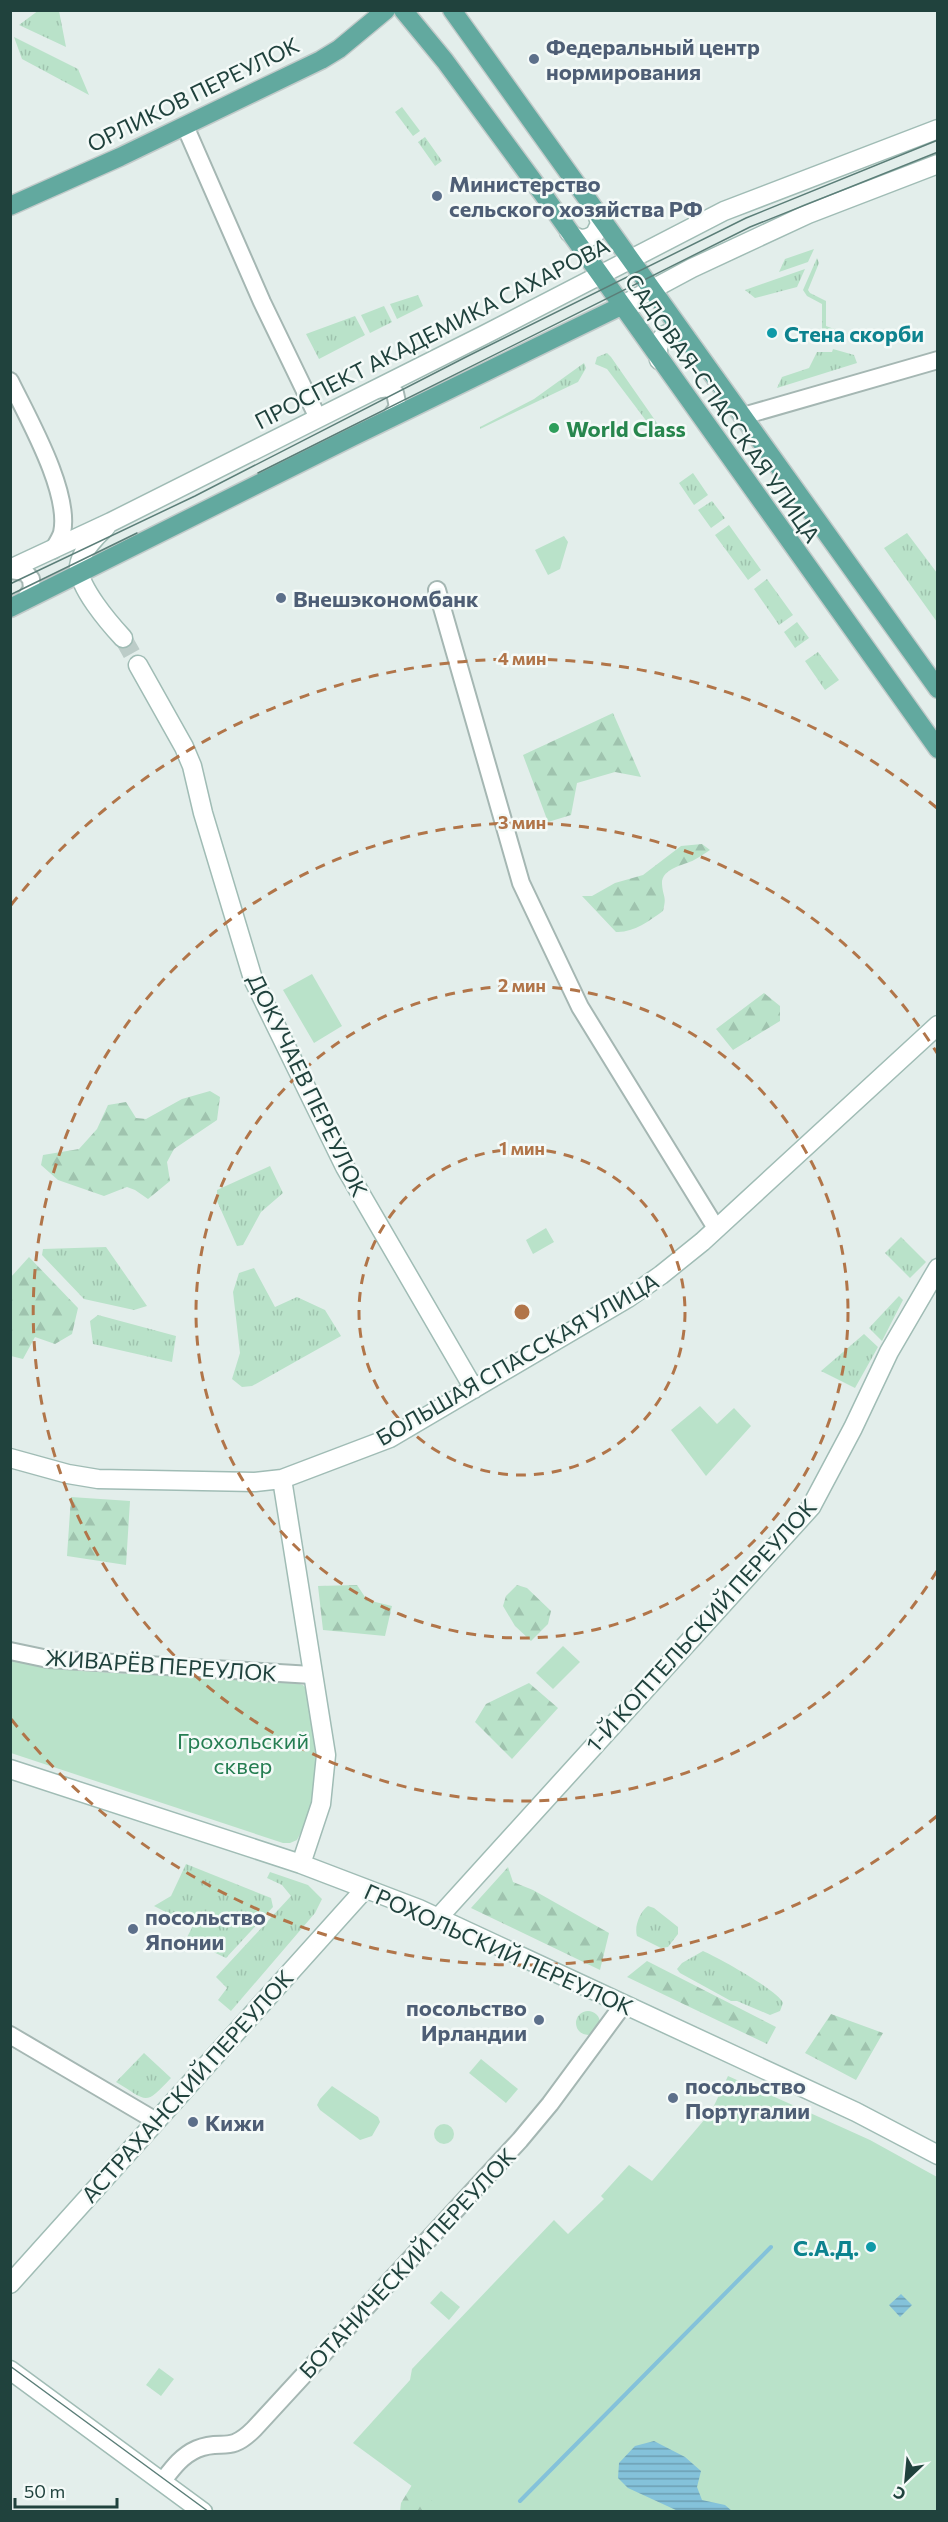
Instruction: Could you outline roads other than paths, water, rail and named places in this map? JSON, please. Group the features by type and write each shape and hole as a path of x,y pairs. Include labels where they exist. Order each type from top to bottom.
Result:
{"main road":[{"name":"ОРЛИКОВ ПЕРЕУЛОК","path":"10,206 185,126 330,54 386,10"},
{"name":"САДОВАЯ-СПАССКАЯ УЛИЦА","path":"403,10 487,117 938,749"},
{"name":"САДОВАЯ-СПАССКАЯ УЛИЦА","path":"452,10 938,689"},
{"path":"17,605 390,418 621,306"}],"street":[{"path":"185,126 262,302 318,418"},
{"name":"ПРОСПЕКТ АКАДЕМИКА САХАРОВА","path":"10,570 374,390 724,211 938,129"},
{"path":"621,306 692,268 808,214 938,164"},
{"path":"569,232 585,239 595,234 600,224 597,213"},
{"path":"659,360 659,342 667,334 678,333 688,340"},
{"path":"743,416 938,360"},
{"path":"10,381 48,460 60,499 62,533 52,550"},
{"path":"374,390 388,388 395,393 398,407 390,418"},
{"path":"111,522 89,546 81,561 80,574 102,616 123,638"},
{"path":"10,570 25,572 31,579 32,589 17,605"},
{"path":"437,590 521,884 580,1007 716,1228"},
{"name":"ДОКУЧАЕВ ПЕРЕУЛОК","path":"138,665 184,747 192,766 203,813 253,979 263,1003 345,1167 474,1389"},
{"name":"БОЛЬШАЯ СПАССКАЯ УЛИЦА","path":"10,1458 68,1474 98,1479 255,1482 282,1479 390,1438 628,1298 661,1275 716,1228 938,1025"},
{"name":"1-Й КОПТЕЛЬСКИЙ ПЕРЕУЛОК","path":"438,1918 811,1507 853,1428 889,1352 938,1269"},
{"path":"282,1479 325,1744 325,1778 318,1815 302,1864"},
{"name":"ЖИВАРЁВ ПЕРЕУЛОК","path":"10,1651 48,1659 312,1675"},
{"name":"ГРОХОЛЬСКИЙ ПЕРЕУЛОК","path":"10,1769 302,1864 438,1918 856,2112 938,2156"},
{"name":"АСТРАХАНСКИЙ ПЕРЕУЛОК","path":"10,2284 365,1889"},
{"name":"БОТАНИЧЕСКИЙ ПЕРЕУЛОК","path":"162,2482 176,2463 191,2453 211,2446 235,2444 254,2429 515,2146 550,2104 623,2005"},
{"path":"10,2035 156,2121"},
{"path":"10,2370 203,2511"}],"water":[{"path":"901,2294 912,2305 900,2317 889,2305"},
{"path":"654,2441 685,2457 701,2471 697,2487 702,2500 725,2505 732,2511 678,2511 628,2488 618,2478 619,2463 635,2446"}],"waterway":[{"path":"520,2501 771,2247"}],"tunnel":[{"path":"123,638 138,665"}],"tram line":[{"path":"10,584 195,496 466,357 746,218 938,140"},
{"path":"258,473 750,227 938,152"},
{"path":"10,595 137,533"},
{"path":"10,2366 209,2512"}],"place":[{"name":"Федеральный центр нормирования","path":"534,59"},
{"name":"Министерство сельского хозяйства РФ","path":"437,196"},
{"name":"Стена скорби","path":"772,333"},
{"name":"World Class","path":"554,428"},
{"name":"Внешэкономбанк","path":"281,598"},
{"name":"посольство Японии","path":"133,1929"},
{"name":"посольство Ирландии","path":"539,2020"},
{"name":"посольство Португалии","path":"673,2098"},
{"name":"Кижи","path":"193,2122"},
{"name":"С.А.Д.","path":"871,2247"}],"park label":[{"name":"Грохольский сквер","path":"243,1752"}]}
